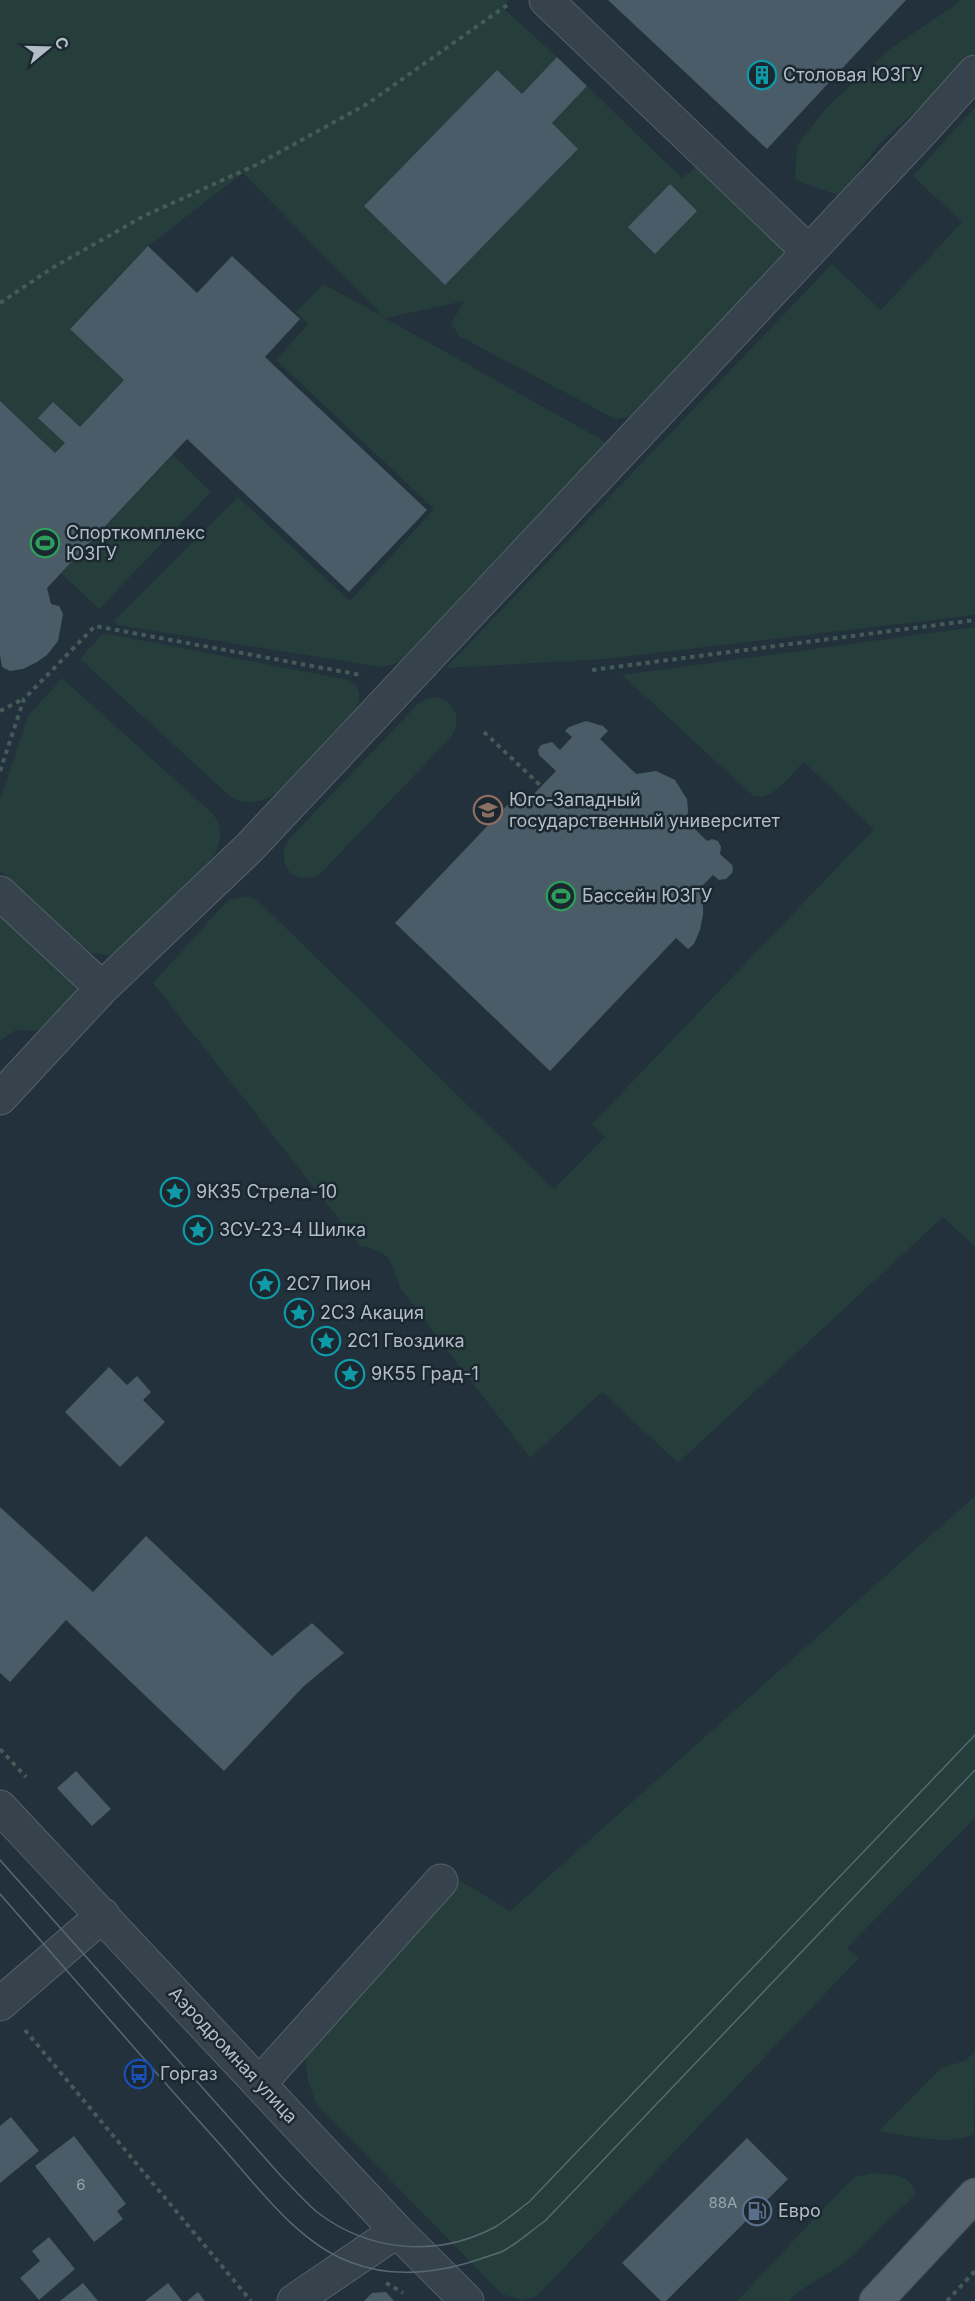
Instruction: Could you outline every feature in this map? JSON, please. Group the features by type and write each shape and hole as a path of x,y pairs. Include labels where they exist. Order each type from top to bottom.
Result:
{"main road":[{"path":"876,2301 975,2195"}],"street":[{"path":"546,0 809,252"},
{"path":"0,1098 102,988 249,848 975,72"},
{"path":"0,893 102,988"},
{"name":"Аэродромная улица","path":"0,1807 397,2231 467,2301"},
{"path":"259,2084 441,1881"},
{"path":"1,2003 103,1915"},
{"path":"294,2301 397,2231"}],"path":[{"path":"0,303 52,268 144,216 258,164 367,104 514,0"},
{"path":"592,670 975,620"},
{"path":"0,711 24,699 94,626 405,682"},
{"path":"0,771 24,699"},
{"path":"484,732 541,786"},
{"path":"1,2003 251,2301"},
{"path":"947,2301 975,2271"}],"green space":[{"path":"0,0 509,0 503,8 557,57 522,94 497,70 364,206 445,285 578,149 552,123 587,86 682,178 701,164 794,250 639,411 627,418 615,419 459,336 451,323 465,301 385,318 602,440 606,445 604,452 402,660 381,667 117,625 115,620 238,497 350,601 434,509 276,360 308,324 296,312 323,284 384,317 243,173 148,246 70,328 124,380 55,453 0,401"},
{"path":"960,0 975,0 975,52 971,57 942,87 880,143 840,196 795,180 797,145 828,106 890,49"},
{"path":"975,107 975,615 605,659 446,668 832,264 881,310 962,222 913,176"},
{"path":"173,455 211,492 99,609 61,573"},
{"path":"975,627 975,1247 943,1217 678,1463 602,1392 530,1458 400,1288 392,1264 384,1254 360,1246 153,983 228,900 246,896 256,899 554,1189 605,1137 592,1124 874,829 804,762 770,794 753,795 622,675"},
{"path":"103,633 349,680 358,689 359,700 356,708 276,793 259,801 243,801 231,797 80,659"},
{"path":"62,678 213,814 220,830 220,840 213,857 130,948 110,955 91,953 0,871 0,801 28,716"},
{"path":"434,697 447,702 455,712 456,724 451,737 322,872 313,877 304,878 290,872 284,858 289,839 418,704"},
{"path":"0,915 73,984 79,1001 53,1031 16,1030 0,1041"},
{"path":"975,1496 975,1818 847,1948 859,1958 537,2296 521,2300 502,2294 317,2105 308,2081 305,2056 461,1881 510,1911"},
{"path":"975,2051 974,2134 953,2140 940,2140 879,2131 941,2068 965,2061"},
{"path":"873,2173 905,2178 916,2194 844,2263 795,2294 789,2301 737,2301 842,2189 855,2177"}],"building":[{"name":"Столовая ЮЗГУ","path":"608,0 906,0 767,149"},
{"path":"557,57 587,86 552,123 578,149 445,285 364,206 497,70 522,94"},
{"path":"670,184 697,211 655,254 628,227"},
{"path":"148,246 197,293 232,256 300,319 265,357 427,510 349,592 187,439 47,588 51,604 59,606 63,614 58,641 47,655 37,662 23,669 10,671 2,667 0,655 0,401 55,453 65,443 38,418 53,402 80,427 124,380 70,329"},
{"name":"Бассейн ЮЗГУ","path":"586,721 603,726 608,731 600,739 636,774 656,771 675,780 687,799 687,821 707,841 712,839 718,841 721,847 720,854 732,865 733,869 726,879 719,880 713,875 698,890 703,902 703,915 694,944 688,949 676,938 550,1071 395,923 517,795 525,803 556,771 539,755 538,750 541,745 552,742 560,750 572,737 565,731 569,727"},
{"path":"109,1367 127,1385 137,1376 151,1392 143,1400 165,1422 120,1467 65,1412"},
{"path":"0,1507 93,1592 146,1536 272,1656 312,1623 344,1653 304,1686 224,1771 66,1620 10,1682 0,1673"},
{"path":"76,1771 111,1809 92,1826 57,1788"},
{"path":"11,2117 39,2151 0,2183 0,2126"},
{"path":"74,2136 126,2204 117,2211 123,2219 94,2242 35,2166"},
{"path":"747,2138 788,2179 666,2301 661,2301 622,2263"},
{"path":"49,2237 75,2269 39,2300 20,2278 40,2261 32,2251"},
{"path":"83,2283 98,2301 60,2301"},
{"path":"168,2283 182,2301 145,2301"},
{"path":"198,2292 205,2301 187,2301"},
{"path":"386,2292 394,2301 364,2301 372,2293"}],"tram line":[{"path":"0,1860 312,2208 337,2225 359,2236 404,2246 427,2246 473,2237 495,2227 529,2202 975,1735"},
{"path":"0,1894 261,2192 294,2226 330,2253 350,2262 383,2271 433,2270 467,2263 502,2251 545,2221 975,1770"}],"place":[{"name":"Столовая ЮЗГУ","path":"762,75"},
{"name":"Спорткомплекс ЮЗГУ","path":"45,543"},
{"name":"Юго-Западный государственный университет","path":"488,810"},
{"name":"Бассейн ЮЗГУ","path":"561,896"},
{"name":"9К35 Стрела-10","path":"175,1192"},
{"name":"ЗСУ-23-4 Шилка","path":"198,1230"},
{"name":"2С7 Пион","path":"265,1284"},
{"name":"2С3 Акация","path":"299,1313"},
{"name":"2С1 Гвоздика","path":"326,1341"},
{"name":"9К55 Град-1","path":"350,1374"},
{"name":"Горгаз","path":"139,2074"},
{"name":"Евро","path":"757,2211"}]}
